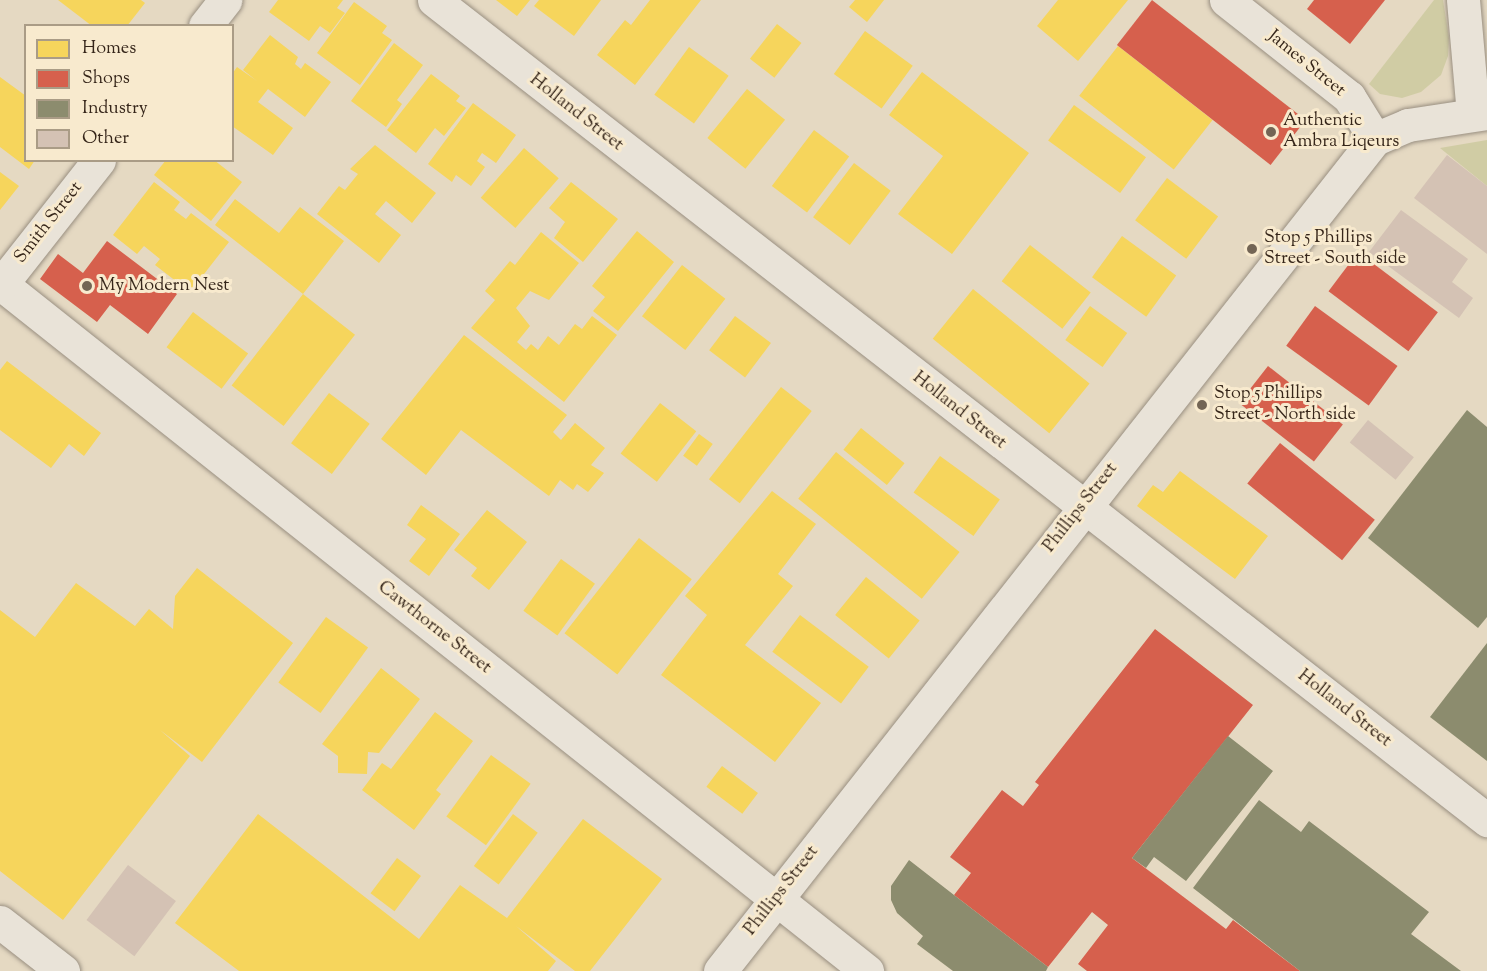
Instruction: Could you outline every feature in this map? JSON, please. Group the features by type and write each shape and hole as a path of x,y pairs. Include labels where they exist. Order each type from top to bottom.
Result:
{"street":[{"path":"207,24 225,0"},
{"name":"Holland Street","path":"434,0 1082,507 1487,820"},
{"name":"James Street","path":"1226,0 1349,97 1375,138"},
{"path":"1375,138 1408,125 1480,113 1471,3"},
{"name":"Phillips Street","path":"720,971 1082,507 1375,138"},
{"name":"Smith Street","path":"0,285 97,162"},
{"name":"Cawthorne Street","path":"0,285 867,971"},
{"path":"0,922 63,971"}],"shaded area":[{"path":"1434,0 1443,0 1449,38 1448,56 1441,75 1421,92 1402,98 1380,94 1369,84"},
{"path":"1487,140 1487,186 1440,148"}],"building: Homes":[{"path":"58,0 141,0 145,3 129,24 89,24"},
{"path":"278,0 343,0 337,8 345,13 330,33 320,26 309,41 269,12"},
{"path":"496,0 530,0 517,16"},
{"path":"539,0 601,0 574,36 534,6"},
{"path":"650,0 701,0 635,85 597,55 625,20 631,25"},
{"path":"855,0 884,0 867,22 849,7"},
{"path":"1058,0 1128,0 1078,61 1037,26"},
{"path":"354,2 387,26 382,33 392,40 360,85 317,53"},
{"path":"777,24 801,43 774,78 750,59"},
{"path":"865,31 913,66 882,109 834,74"},
{"path":"270,35 298,57 295,64 301,69 305,63 331,82 305,117 268,89 258,102 293,128 273,155 234,127 234,71 237,67 257,81 243,70"},
{"path":"394,43 423,65 397,100 402,104 386,127 351,101"},
{"path":"1118,46 1213,120 1174,170 1079,96"},
{"path":"689,47 729,76 694,124 654,95"},
{"path":"922,72 1029,153 952,254 898,214 943,156 889,115"},
{"path":"431,74 460,96 456,101 466,108 444,136 435,128 416,153 387,130"},
{"path":"0,77 24,95 24,162 34,162 29,169 0,147"},
{"path":"747,89 785,120 745,169 707,138"},
{"path":"473,103 516,135 496,163 482,153 477,161 485,167 471,186 456,175 452,182 428,164"},
{"path":"1074,105 1146,157 1120,193 1048,141"},
{"path":"814,130 849,156 807,212 772,186"},
{"path":"375,145 436,193 412,223 386,201 375,214 401,235 379,263 317,214 339,186 345,190 358,174 350,169"},
{"path":"524,148 559,178 515,228 481,198"},
{"path":"164,162 217,162 242,182 211,221 154,175"},
{"path":"854,163 891,191 850,245 813,217"},
{"path":"0,172 19,186 0,210"},
{"path":"1167,178 1218,217 1186,259 1135,220"},
{"path":"154,182 180,202 174,210 186,219 191,213 229,242 190,292 155,265 160,259 144,246 137,254 113,235"},
{"path":"571,182 618,219 583,262 554,238 565,222 549,208"},
{"path":"235,199 279,233 300,207 344,241 303,294 215,225"},
{"path":"637,231 674,262 618,331 593,311 605,297 592,286"},
{"path":"541,232 579,263 549,300 530,291 516,308 530,326 517,342 526,350 531,344 538,350 548,336 559,345 575,324 582,329 592,316 617,335 564,402 471,328 495,300 485,291 510,261 515,265"},
{"path":"1122,236 1176,275 1146,317 1092,277"},
{"path":"1030,245 1091,292 1062,329 1002,281"},
{"path":"682,265 725,299 685,350 642,316"},
{"path":"973,289 1090,383 1049,433 933,339"},
{"path":"303,294 355,335 284,426 232,385"},
{"path":"1090,306 1127,333 1103,367 1065,340"},
{"path":"193,312 248,354 222,389 167,347"},
{"path":"735,316 771,343 745,377 709,350"},
{"path":"464,335 567,415 553,432 561,440 575,423 605,448 591,465 604,473 588,492 577,484 573,490 560,480 549,496 461,430 426,475 381,439"},
{"path":"7,361 101,433 84,456 69,444 51,468 0,430 0,370"},
{"path":"781,387 812,411 740,503 709,479"},
{"path":"329,393 370,424 332,474 291,443"},
{"path":"660,403 696,431 657,482 621,453"},
{"path":"861,428 905,463 887,485 843,450"},
{"path":"699,434 713,444 697,466 683,456"},
{"path":"836,452 960,552 922,599 798,499"},
{"path":"940,456 1000,499 973,536 914,492"},
{"path":"1180,471 1268,536 1235,579 1137,506 1153,485 1163,492"},
{"path":"772,491 816,524 778,574 793,586 745,645 821,703 775,762 661,675 707,615 685,596"},
{"path":"421,505 460,534 429,576 409,561 426,539 407,525"},
{"path":"487,510 527,542 489,590 471,576 477,568 454,550"},
{"path":"639,538 692,579 617,675 565,633"},
{"path":"561,559 595,584 557,635 523,611"},
{"path":"197,568 293,643 202,762 160,730 190,756 63,920 0,871 0,610 35,637 76,583 135,626 149,609 173,629 175,596"},
{"path":"866,577 920,620 889,659 835,615"},
{"path":"800,615 869,667 841,703 772,652"},
{"path":"326,617 368,648 320,713 278,683"},
{"path":"381,668 420,699 379,753 368,752 367,774 338,773 338,756 322,744"},
{"path":"435,712 473,741 436,790 441,794 414,830 362,790 382,763 391,769"},
{"path":"491,755 531,784 486,845 446,816"},
{"path":"722,766 758,793 742,814 706,787"},
{"path":"258,814 419,939 460,885 507,918 583,819 662,879 590,971 575,971 516,926 556,961 548,971 239,971 175,923"},
{"path":"513,814 538,833 499,885 474,866"},
{"path":"397,858 421,876 394,911 371,893"}],"building: Shops":[{"path":"1152,0 1306,120 1271,165 1117,45"},
{"path":"1314,0 1385,0 1350,44 1307,9"},
{"path":"107,241 177,294 148,334 110,305 97,322 40,279 58,254 83,273"},
{"path":"1358,252 1438,312 1408,351 1329,291"},
{"path":"1315,306 1398,366 1369,406 1286,346"},
{"path":"1268,366 1343,424 1314,462 1239,403"},
{"path":"1280,443 1375,520 1342,560 1247,483"},
{"path":"1155,629 1253,705 1132,858 1226,929 1233,920 1300,971 1087,971 1078,964 1108,925 1092,912 1048,967 954,895 971,873 950,857 1002,790 1023,806 1039,785 1035,782"}],"building: Industry":[{"path":"1467,410 1487,427 1487,617 1478,628 1368,538"},
{"path":"1487,643 1487,761 1430,717"},
{"path":"1228,736 1273,771 1186,881 1154,857 1146,868 1132,858"},
{"path":"1259,800 1301,832 1309,821 1429,912 1411,934 1461,971 1300,971 1193,888"},
{"path":"909,860 1048,967 1046,971 953,971 917,944 923,936 897,913 891,900 891,886"}],"building: Other":[{"path":"1447,155 1487,186 1487,254 1414,198"},
{"path":"1401,210 1468,259 1452,282 1473,298 1459,318 1369,252"},
{"path":"1368,420 1414,457 1396,480 1350,443"},
{"path":"128,865 176,901 134,956 86,920"}],"place":[{"name":"Authentic Ambra Liqeurs","path":"1271,132"},
{"name":"Stop 5 Phillips Street - South side","path":"1252,249"},
{"name":"My Modern Nest","path":"87,286"},
{"name":"Stop 5 Phillips Street - North side","path":"1202,405"}]}
